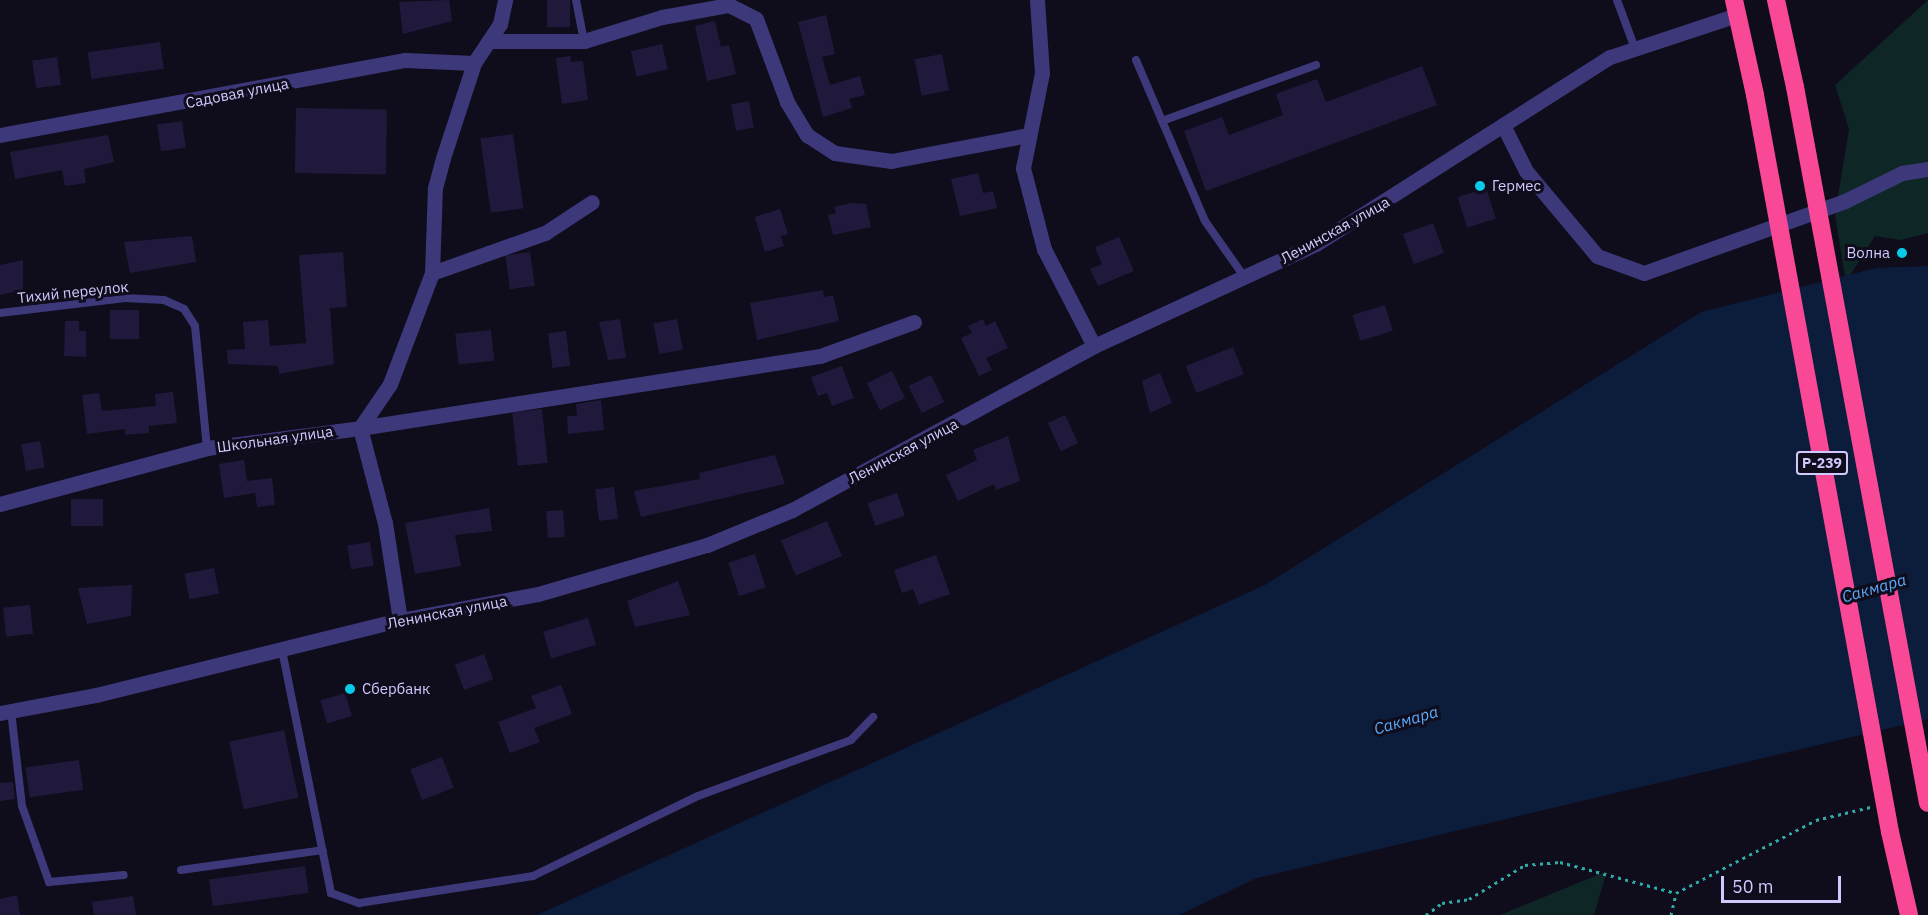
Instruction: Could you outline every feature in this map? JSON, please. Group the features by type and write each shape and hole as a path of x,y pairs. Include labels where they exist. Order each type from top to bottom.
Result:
{"highway":[{"name":"Р-239","path":"1776,0 1795,87 1928,803"},
{"name":"Р-239","path":"1736,8 1755,95 1890,832 1909,915"}],"street":[{"path":"400,620 385,523 360,428 390,384 432,273 435,188 474,63 505,13 505,0"},
{"path":"1037,0 1042,73 1023,168 1044,249 1094,346"},
{"path":"489,41 584,41 662,17 729,5 756,19 787,102 807,135 835,153 891,161 1028,135"},
{"name":"Ленинская улица","path":"5,712 282,650 400,620 538,594 707,545 802,504 1094,346 1245,278 1404,192 1503,125 1634,46 1736,8"},
{"name":"Садовая улица","path":"0,135 405,60 474,63"},
{"path":"1503,125 1526,171 1597,256 1644,273 1845,201 1902,173 1928,169"},
{"path":"432,273 544,233 592,202"},
{"name":"Школьная улица","path":"0,504 207,448 360,428 820,356 914,322"}],"lane":[{"path":"576,0 584,41"},
{"path":"1617,0 1634,46"},
{"path":"1136,60 1205,221 1245,278"},
{"path":"1162,121 1316,65"},
{"name":"Тихий переулок","path":"0,313 125,298 164,300 184,309 195,326 207,448"},
{"path":"282,650 331,893 359,903 532,876 698,796 852,740 873,717"},
{"path":"5,712 22,806 49,882 124,875"},
{"path":"181,870 324,850"}],"path":[{"path":"1426,915 1442,903 1469,899 1525,865 1560,862 1676,893 1816,820 1878,805"},
{"path":"1671,915 1676,893"}],"green space":[{"path":"1928,0 1928,233 1901,240 1875,236 1846,282 1835,215 1849,129 1835,85"},
{"path":"1607,871 1594,915 1500,915"}],"water":[{"name":"Сакмара","path":"1928,266 1928,719 1257,878 1179,915 537,915 1265,585 1701,312 1876,268"}],"building":[{"path":"449,0 452,21 403,34 399,2"},
{"path":"547,0 570,0 570,27 547,27"},
{"path":"826,15 835,54 822,57 830,85 860,76 865,95 849,99 852,108 823,117 798,22"},
{"path":"715,21 721,47 729,45 736,74 707,81 695,26"},
{"path":"160,42 164,69 91,79 88,52"},
{"path":"662,44 668,69 637,77 631,51"},
{"path":"942,54 949,90 922,96 915,59"},
{"path":"570,56 571,62 583,61 588,100 562,104 556,58"},
{"path":"57,57 61,85 36,88 32,60"},
{"path":"1422,66 1437,105 1206,191 1184,131 1222,117 1229,135 1283,115 1276,94 1317,79 1326,102"},
{"path":"749,101 754,128 736,131 731,104"},
{"path":"296,108 387,110 386,175 295,173"},
{"path":"182,121 186,148 161,151 157,124"},
{"path":"513,134 523,208 491,213 480,139"},
{"path":"108,135 114,162 84,169 86,183 65,186 62,170 15,179 10,152"},
{"path":"978,173 983,193 993,191 997,208 960,216 951,179"},
{"path":"1486,188 1496,218 1467,228 1457,197"},
{"path":"852,203 866,204 871,227 833,235 828,215 836,213 834,207"},
{"path":"780,209 788,234 781,236 784,246 765,252 755,217"},
{"path":"1433,223 1444,253 1414,264 1403,234"},
{"path":"192,236 196,262 130,273 124,242"},
{"path":"1119,237 1134,271 1098,286 1090,269 1102,264 1095,247"},
{"path":"343,252 347,307 330,308 334,364 279,374 278,366 228,364 227,350 245,349 243,322 268,320 270,346 306,343 299,255"},
{"path":"530,252 535,286 510,289 505,255"},
{"path":"23,260 23,290 0,295 0,265"},
{"path":"823,290 824,297 833,295 839,321 757,340 750,303"},
{"path":"1385,305 1393,331 1360,341 1352,315"},
{"path":"110,310 139,310 139,339 110,339"},
{"path":"620,319 626,358 608,360 599,322"},
{"path":"677,319 683,349 659,354 653,324"},
{"path":"983,319 986,326 995,321 1008,348 986,358 992,370 979,376 961,338 972,333 968,326"},
{"path":"65,321 79,321 79,331 86,331 86,357 64,356"},
{"path":"491,330 494,361 458,365 455,334"},
{"path":"566,331 570,366 552,368 548,333"},
{"path":"1233,347 1244,374 1197,393 1186,366"},
{"path":"842,366 854,398 832,406 827,393 818,396 811,377"},
{"path":"892,371 905,398 880,410 867,383"},
{"path":"1160,373 1172,403 1150,413 1142,381"},
{"path":"931,375 944,402 922,413 909,386"},
{"path":"173,392 177,423 149,426 149,433 125,435 125,429 87,434 82,395 99,393 102,411 156,406 155,394"},
{"path":"601,400 604,430 568,434 567,416 577,416 576,404"},
{"path":"542,409 548,463 518,466 512,412"},
{"path":"1065,415 1078,443 1061,451 1048,423"},
{"path":"1008,436 1020,481 996,490 994,484 958,501 946,475 977,460 973,450"},
{"path":"40,441 45,468 26,471 21,444"},
{"path":"775,455 785,484 641,517 634,491 700,479 699,473"},
{"path":"244,460 247,481 272,478 275,505 257,507 255,493 224,498 219,464"},
{"path":"614,487 618,519 599,521 595,489"},
{"path":"897,493 905,516 876,526 868,503"},
{"path":"71,499 103,499 103,526 71,526"},
{"path":"489,508 492,531 455,535 461,566 415,574 405,523"},
{"path":"563,510 565,537 548,538 546,511"},
{"path":"827,521 842,556 796,576 781,541"},
{"path":"370,542 374,566 351,569 347,546"},
{"path":"755,554 766,587 739,596 728,563"},
{"path":"936,555 950,594 919,605 913,589 902,593 894,570"},
{"path":"214,568 219,594 190,599 185,574"},
{"path":"678,581 690,615 635,627 627,601"},
{"path":"132,585 131,616 87,624 78,588"},
{"path":"30,605 33,634 6,637 3,608"},
{"path":"588,618 596,645 551,659 543,632"},
{"path":"484,654 493,679 464,690 455,665"},
{"path":"561,685 572,714 534,728 540,742 510,753 498,722 536,708 531,696"},
{"path":"345,693 352,716 327,724 320,701"},
{"path":"284,730 298,797 244,809 229,742"},
{"path":"442,757 454,788 422,800 410,769"},
{"path":"79,760 83,790 30,797 26,768"},
{"path":"13,782 15,799 0,801 0,783"},
{"path":"305,866 309,893 213,906 209,879"},
{"path":"17,895 20,915 0,915 0,899"},
{"path":"133,896 136,915 94,915 92,902"}],"place":[{"name":"Гермес","path":"1480,186"},
{"name":"Волна","path":"1902,253"},
{"name":"Сбербанк","path":"350,689"}]}
